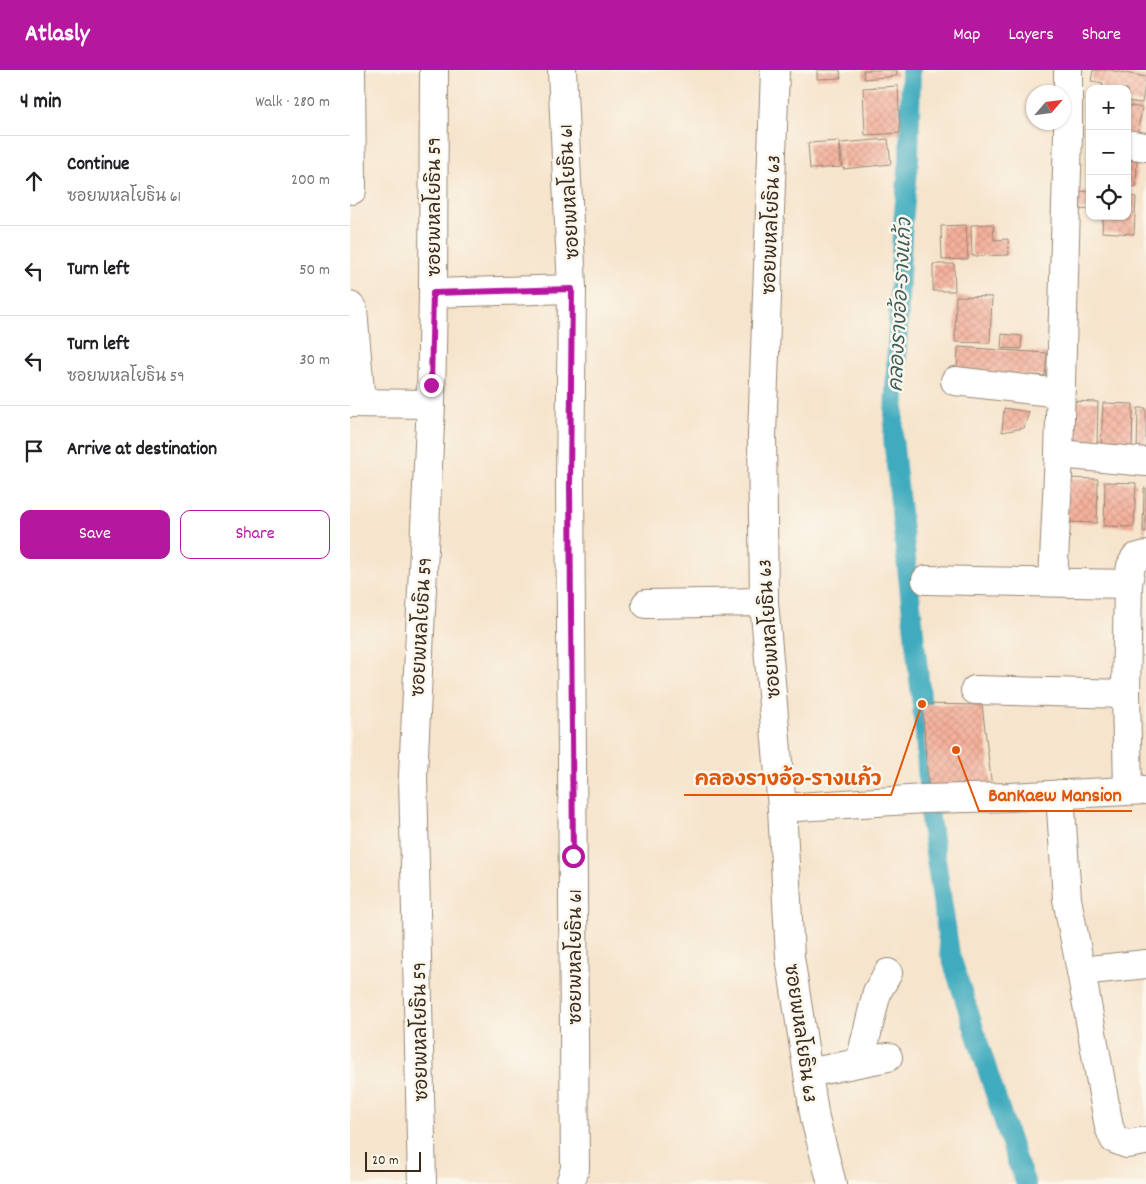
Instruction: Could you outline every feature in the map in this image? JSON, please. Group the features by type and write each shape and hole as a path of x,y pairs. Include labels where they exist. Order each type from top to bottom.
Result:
{"street":[{"name":"ซอยพหลโยธิน 59","path":"422,1184 413,775 430,404 433,293 434,70"},
{"name":"ซอยพหลโยธิน 61","path":"562,70 572,289 570,495 575,1169 570,1184"},
{"name":"ซอยพหลโยธิน 63","path":"775,70 762,436 764,602 782,808 790,957 815,1119 832,1184"},
{"path":"1053,582 1060,393 1079,136 1068,70"},
{"path":"351,78 352,190"},
{"path":"1131,145 1146,147"},
{"path":"433,293 572,289"},
{"path":"350,306 353,310 355,403 430,404"},
{"path":"955,381 1060,393"},
{"path":"1059,454 1146,462"},
{"path":"782,808 933,798 1137,790 1126,694 1128,584 1131,566 1135,558 1146,555"},
{"path":"926,580 1128,584"},
{"path":"646,604 764,602"},
{"path":"975,690 1126,694"},
{"path":"1060,794 1067,899 1109,1127 1114,1139 1127,1144 1146,1141"},
{"path":"1081,970 1146,964"},
{"path":"860,1062 877,992 888,973"},
{"path":"808,1073 888,1057"}],"building":[{"path":"817,70 840,70 841,78 817,79"},
{"path":"863,70 897,70 897,76 864,79"},
{"path":"1093,70 1110,70 1146,77 1142,103 1131,102 1131,85 1103,85 1103,83 1091,81"},
{"path":"898,86 900,133 865,135 863,88"},
{"path":"1131,106 1142,108 1137,135 1131,134"},
{"path":"888,139 891,164 843,169 840,143"},
{"path":"839,141 841,167 810,169 808,143"},
{"path":"1131,161 1137,161 1136,187 1131,187"},
{"path":"1086,191 1086,209 1072,210 1071,192"},
{"path":"1131,196 1136,197 1134,234 1102,232 1103,220 1131,220"},
{"path":"993,224 994,240 1008,239 1009,255 972,256 971,225"},
{"path":"966,225 968,259 942,260 941,226"},
{"path":"933,264 954,264 955,291 933,291"},
{"path":"956,296 992,297 990,343 955,342"},
{"path":"1002,334 1022,336 1021,349 1001,348"},
{"path":"958,347 1047,353 1045,376 957,370"},
{"path":"1067,401 1098,402 1097,446 1066,445"},
{"path":"1103,403 1133,404 1132,448 1101,447"},
{"path":"1004,408 1029,412 1024,428 1002,432"},
{"path":"1138,408 1146,408 1146,452 1137,452"},
{"path":"1067,478 1098,479 1097,523 1066,522"},
{"path":"1105,482 1136,483 1134,527 1104,526"},
{"path":"1144,488 1146,488 1146,532 1143,532"},
{"path":"922,704 982,705 993,796 929,798"}],"waterway":[{"name":"คลองรางอ้อ-รางแก้ว","path":"911,70 909,160 902,233 893,438 925,734 930,819 950,954 1016,1159 1026,1184"}],"place":[{"name":"คลองรางอ้อ-รางแก้ว","path":"922,704"},
{"name":"BanKaew Mansion","path":"956,750"}],"route":[{"path":"431,385 433,293 572,289 570,485 573,856"}]}
